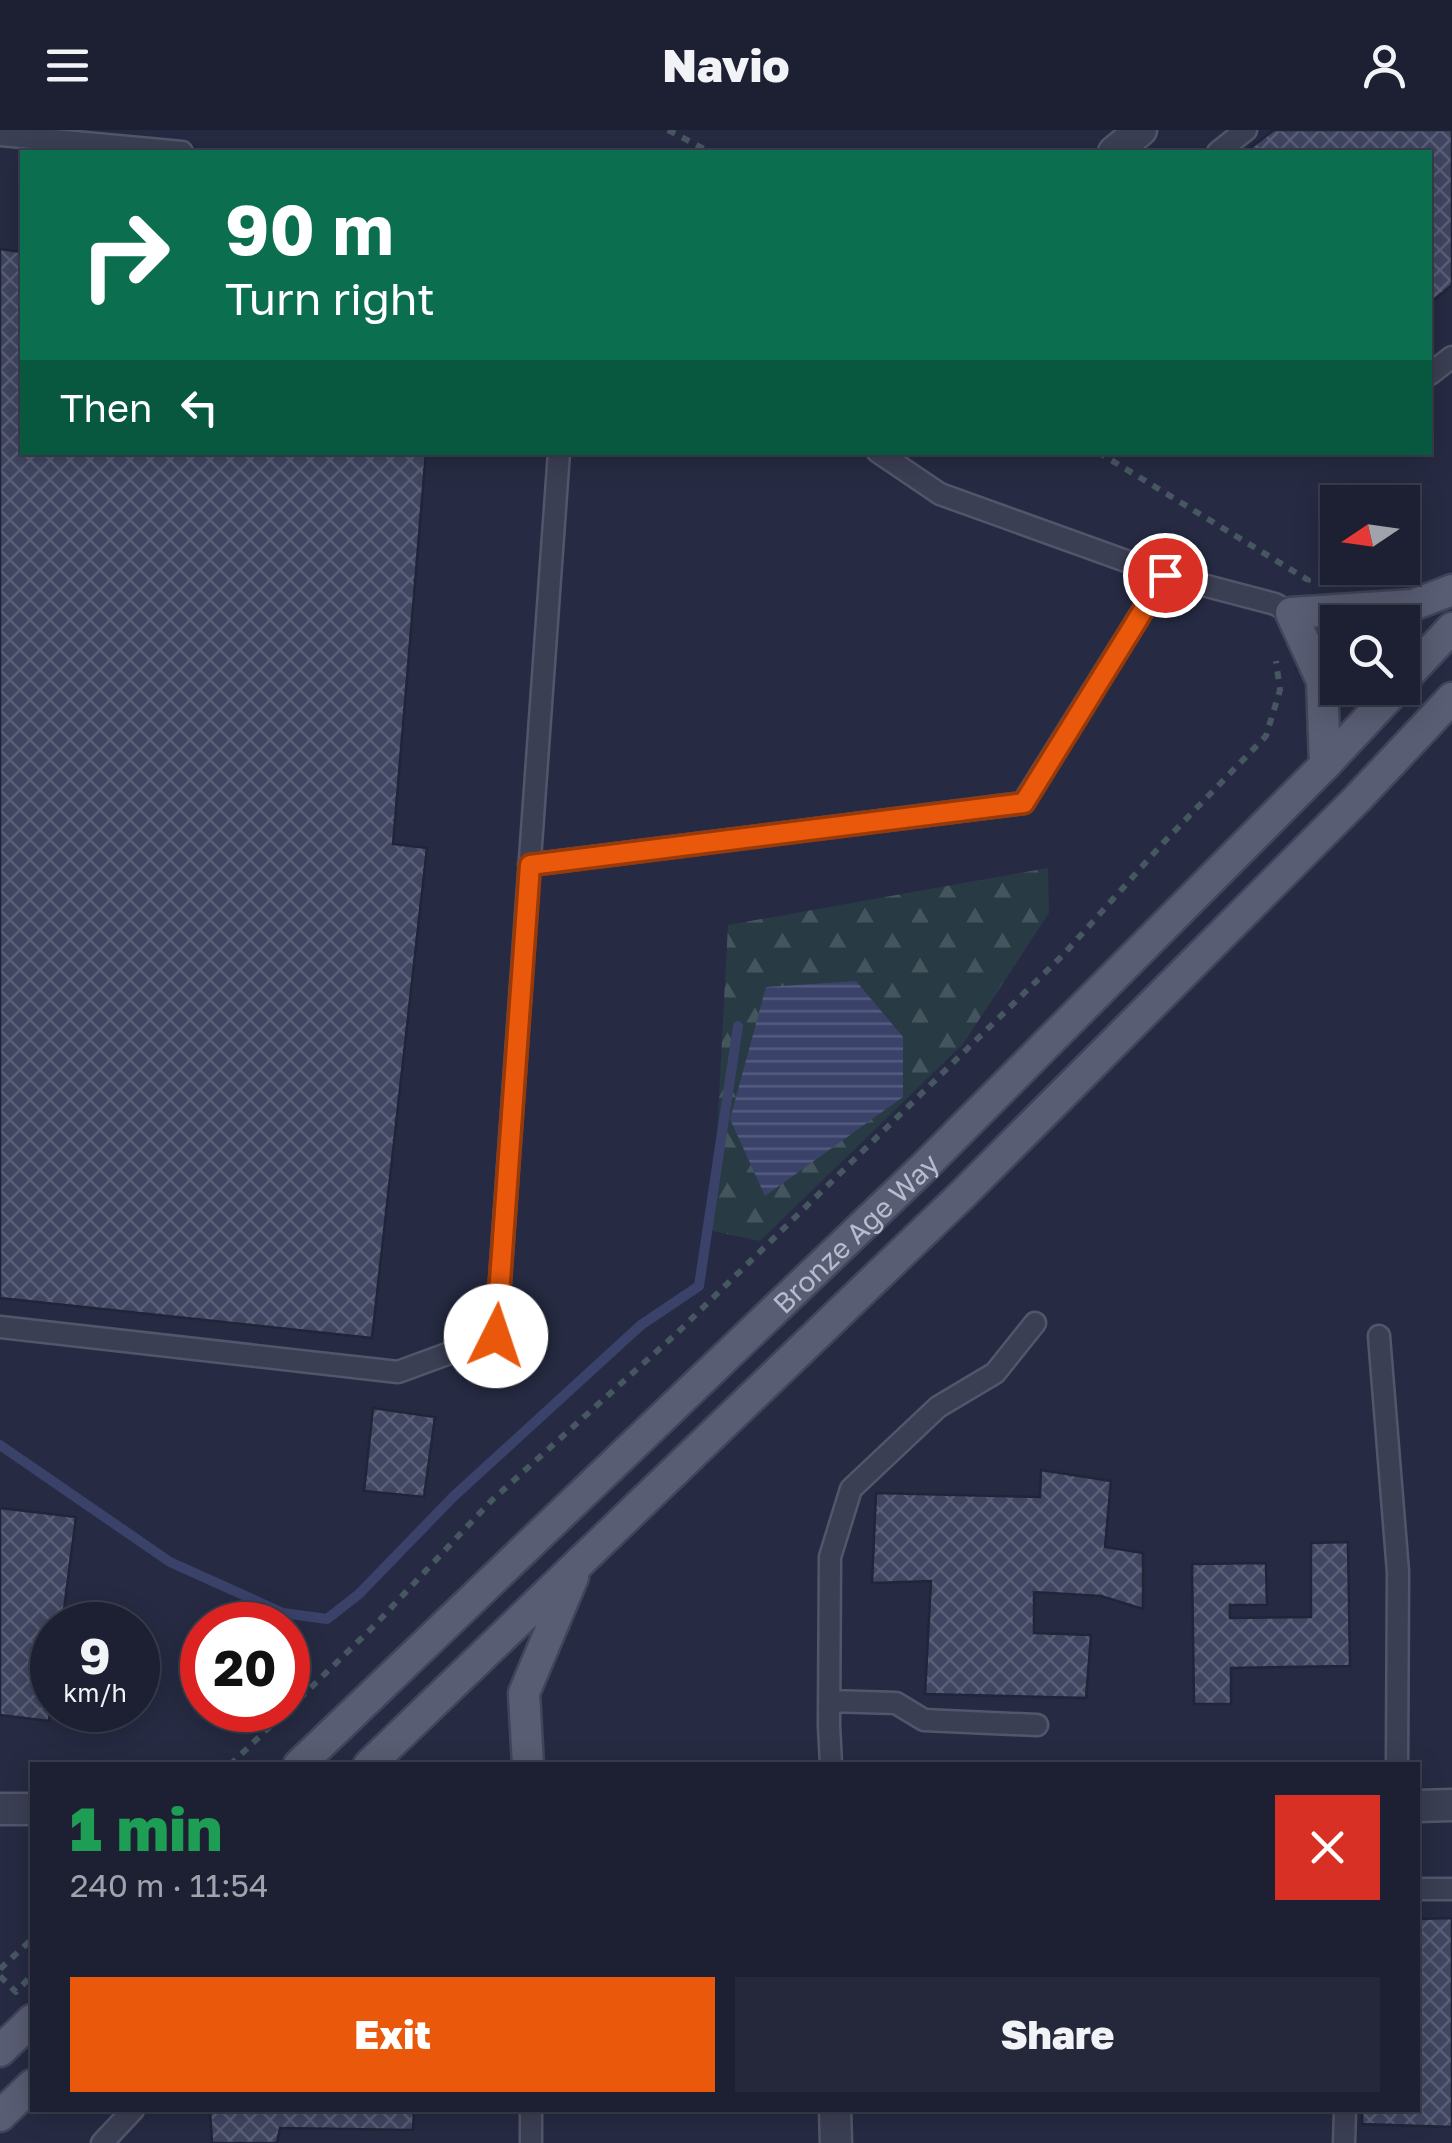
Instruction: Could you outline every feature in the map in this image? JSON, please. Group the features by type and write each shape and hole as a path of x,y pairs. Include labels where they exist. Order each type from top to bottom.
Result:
{"main road":[{"path":"1325,765 1322,680 1297,600 1413,604 1452,590"},
{"path":"1420,662 1452,628"},
{"name":"Bronze Age Way","path":"372,1762 963,1194 1357,799 1452,698"},
{"name":"Bronze Age Way","path":"302,1762 922,1169 1381,705"},
{"path":"528,1762 524,1692 578,1565"},
{"path":"0,2051 30,2022"},
{"path":"0,2116 30,2087"}],"street":[{"path":"1116,150 1140,130"},
{"path":"1420,1806 1452,1805"},
{"path":"0,1809 30,1808"},
{"path":"836,2112 836,2143"}],"lane":[{"path":"1221,150 1246,130"},
{"path":"0,135 161,150"},
{"path":"1432,372 1452,357"},
{"path":"0,1327 398,1372 496,1336 558,455"},
{"path":"882,455 940,494 1165,575 1275,604 1297,600"},
{"path":"530,865 1024,803 1165,575"},
{"path":"831,1762 830,1557 852,1488 938,1407 995,1374 1035,1323"},
{"path":"1380,1336 1398,1572 1397,1762"},
{"path":"829,1700 896,1703 924,1720 1038,1726"},
{"path":"1420,1889 1452,1888"},
{"path":"102,2143 131,2112"},
{"path":"531,2112 531,2143"},
{"path":"1344,2143 1345,2112"}],"path":[{"path":"668,130 706,150"},
{"path":"1103,455 1308,580 1297,600"},
{"path":"310,1688 492,1500 677,1333 1002,1017 1266,736 1280,690 1274,644"},
{"path":"233,1762 264,1732"},
{"path":"30,1941 0,1972 16,1992 30,1977"}],"green space":[{"path":"1048,868 1049,913 963,1044 760,1241 712,1231 728,925"}],"water":[{"path":"856,981 903,1037 903,1097 765,1196 730,1119 766,987"}],"building":[{"path":"1274,130 1452,130 1452,285 1432,301 1432,150 1248,150"},
{"path":"0,249 20,252 20,455 426,455 393,844 427,848 372,1338 0,1298"},
{"path":"373,1408 435,1417 424,1497 364,1491"},
{"path":"1041,1470 1111,1481 1105,1547 1143,1553 1143,1609 1101,1596 1034,1592 1034,1633 1091,1635 1086,1698 925,1694 931,1581 872,1583 876,1493 1040,1497"},
{"path":"0,1508 76,1517 65,1602 30,1602 30,1719 0,1715"},
{"path":"1348,1542 1350,1666 1231,1668 1231,1704 1194,1704 1192,1564 1266,1563 1267,1605 1230,1605 1230,1618 1311,1617 1311,1543"},
{"path":"1452,1918 1452,2127 1362,2124 1362,2112 1420,2112 1420,1919"},
{"path":"210,2112 414,2112 413,2130 280,2128 277,2143 212,2143"}],"waterway":[{"path":"0,1445 170,1562 283,1613 327,1619 359,1594 453,1497 641,1325 699,1286 738,1026"}],"route":[{"path":"496,1336 530,865 1024,803 1165,575"}]}
